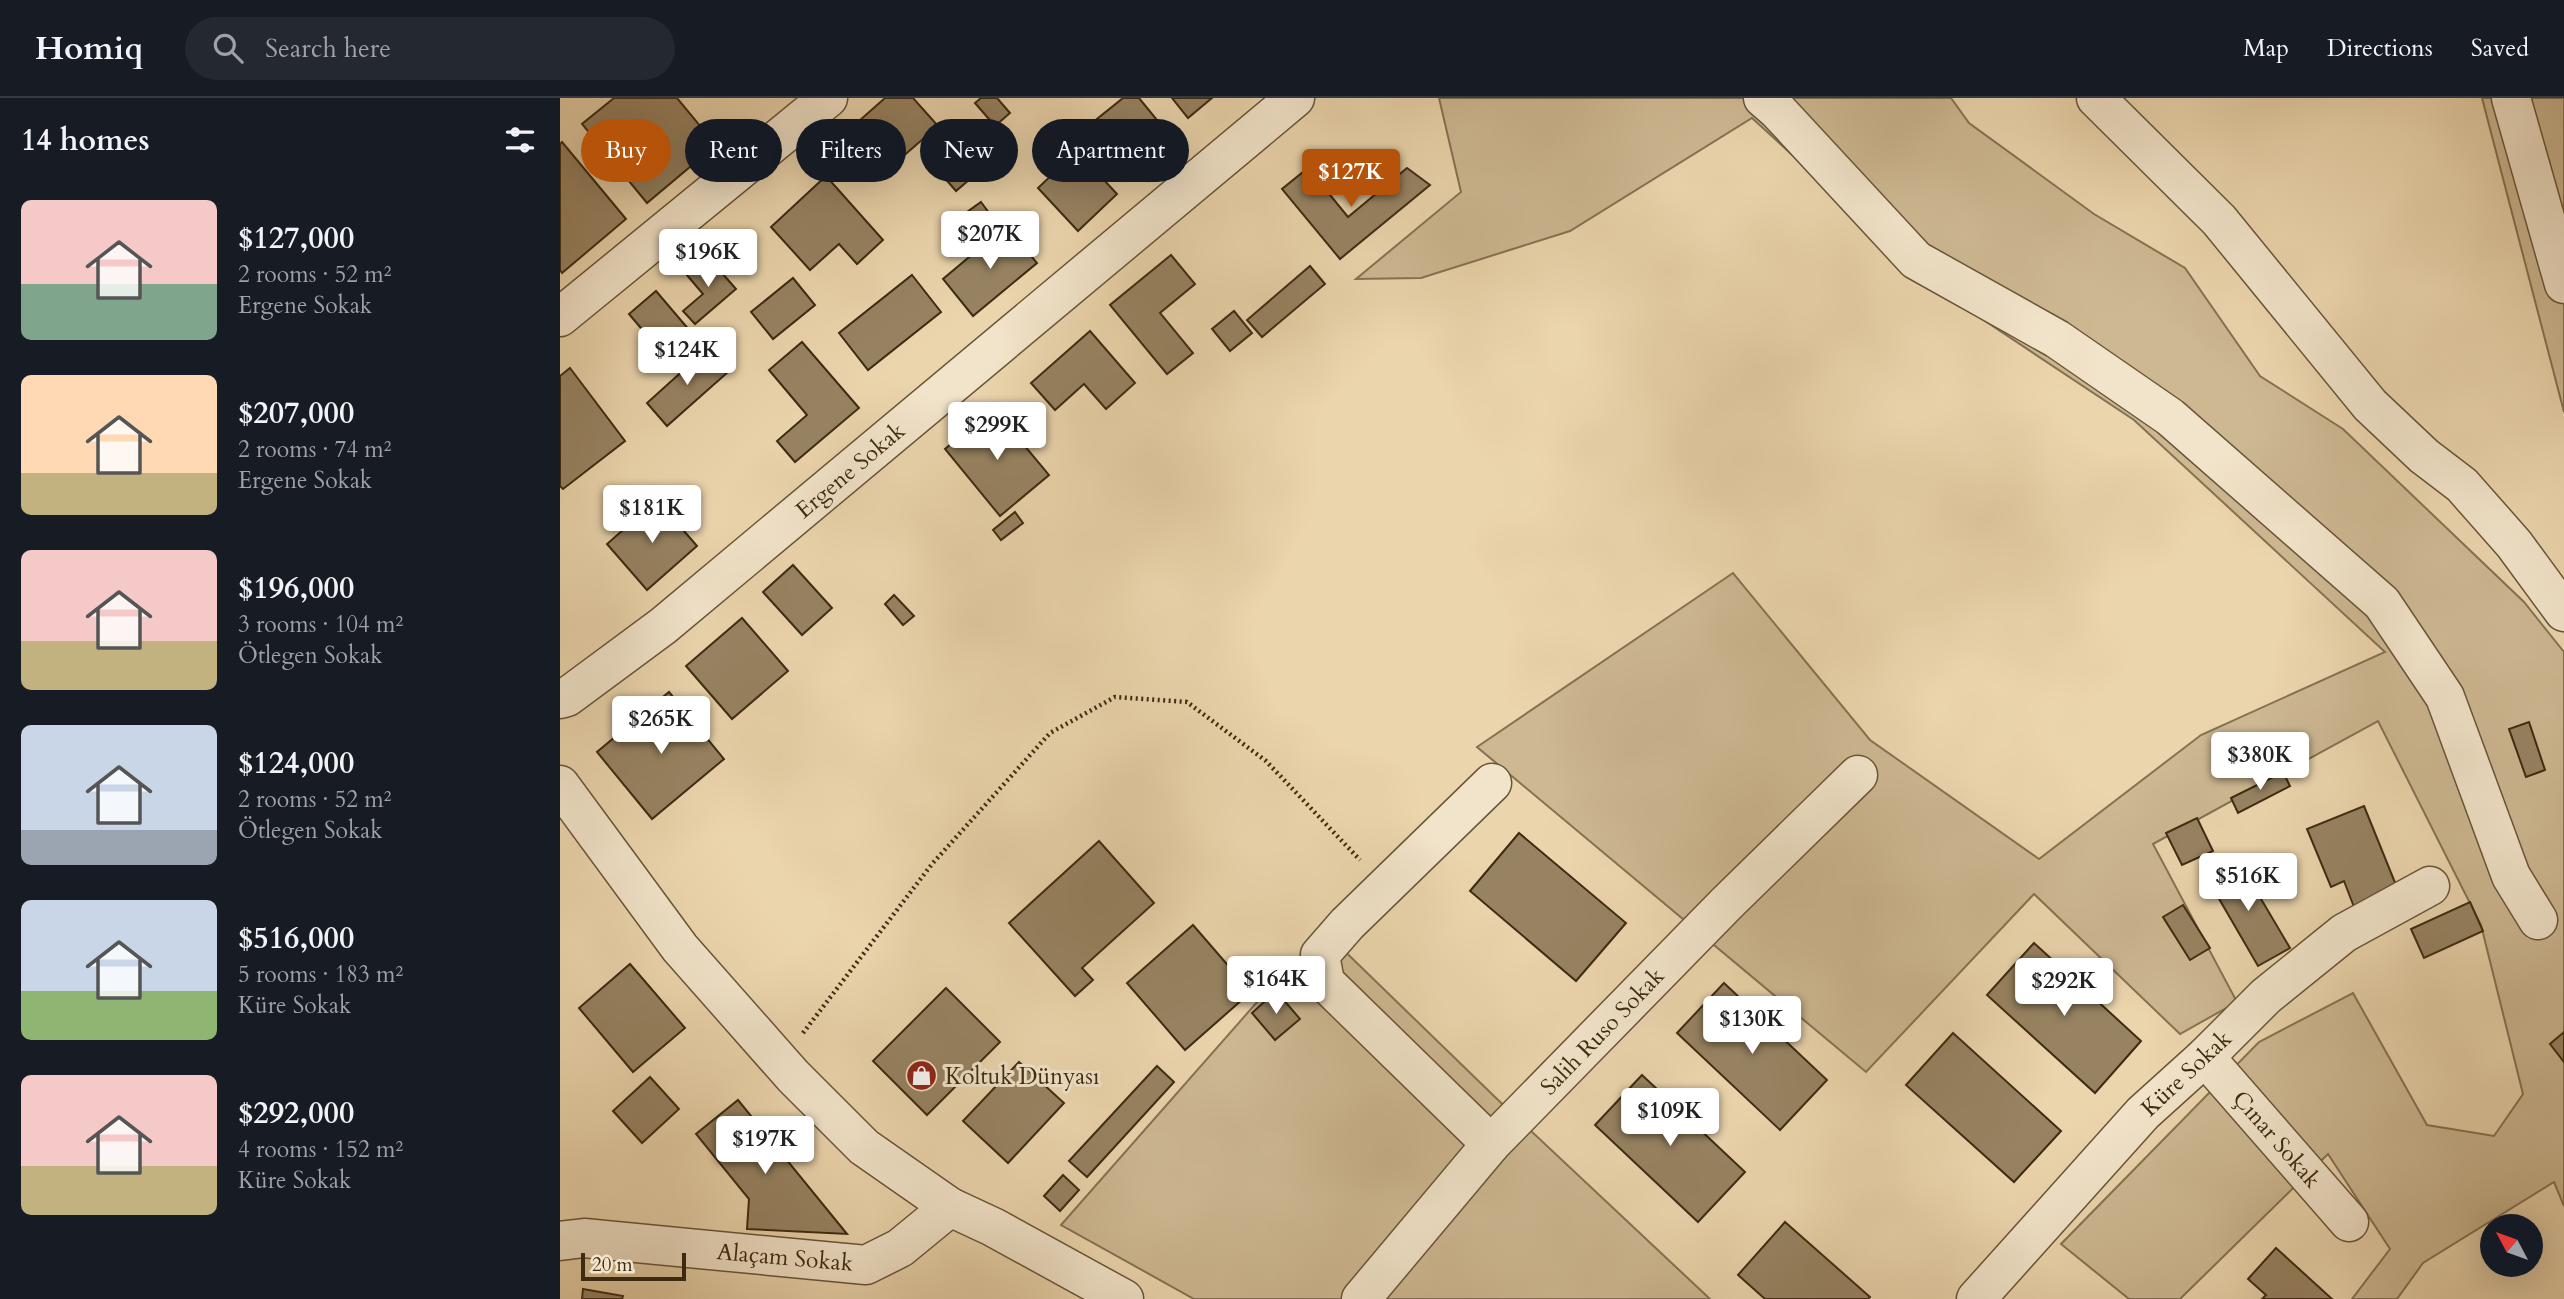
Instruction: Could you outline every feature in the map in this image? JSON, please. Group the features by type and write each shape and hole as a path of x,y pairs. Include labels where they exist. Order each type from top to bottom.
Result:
{"street":[{"path":"560,317 828,98"},
{"name":"Ergene Sokak","path":"560,699 567,697 663,626 1295,98"},
{"path":"1763,98 1916,260 2057,339 2170,417 2382,603 2445,697 2511,876 2538,920"},
{"path":"2096,98 2219,220 2370,405 2424,456 2462,485 2514,544 2564,612"},
{"path":"2511,98 2564,284"},
{"name":"Salih Ruso Sokak","path":"1361,1299 1491,1144 1727,903 1858,775"},
{"path":"1491,1144 1325,982 1320,955 1385,887 1492,783"},
{"path":"560,785 680,948 781,1062 864,1147 950,1207 993,1227 1124,1299"},
{"name":"Küre Sokak","path":"1976,1299 2143,1112 2205,1057 2266,996 2344,933 2430,886"},
{"name":"Çınar Sokak","path":"2205,1057 2349,1222"},
{"name":"Alaçam Sokak","path":"560,1241 584,1238 866,1265 900,1248 950,1207"}],"path":[{"path":"781,1062 932,864 1041,743 1051,733 1115,697 1188,702 1266,761 1385,887"}],"shaded area":[{"path":"1439,98 1951,98 1969,123 2094,214 2185,268 2260,376 2343,429 2524,602 2564,652 2564,1206 2554,1182 2502,1214 2480,1214 2480,1228 2423,1263 2397,1299 2352,1299 2390,1249 2328,1154 2180,1299 2129,1299 2061,1244 2259,1042 2353,993 2427,1125 2494,1136 2523,1094 2481,925 2378,721 2153,844 2237,1002 2180,1034 2034,894 1866,1072 1477,747 1733,573 1870,740 2039,859 2201,735 2385,652 2134,420 1943,293 1752,118 1570,231 1421,278 1356,279 1461,192"},
{"path":"2482,98 2564,98 2564,412"},
{"path":"1327,934 1496,1098 1710,1299 1194,1299 1061,1225 1280,976"}],"building":[{"path":"614,98 677,98 694,119 685,119 685,171 647,203 630,182 671,182 671,119 588,119"},
{"path":"885,98 913,98 932,119 920,119 920,142 906,154 906,119 861,119"},
{"path":"981,98 997,98 1010,113 1003,119 989,119 975,103"},
{"path":"1123,98 1139,98 1156,119 1097,119"},
{"path":"1172,98 1212,98 1188,118"},
{"path":"562,142 581,165 581,182 595,182 626,219 562,273 560,270"},
{"path":"1308,168 1348,217 1407,168 1430,185 1340,259 1282,189"},
{"path":"820,182 831,182 883,240 857,264 839,244 810,270 771,227"},
{"path":"948,182 967,182 956,191"},
{"path":"1044,182 1106,182 1117,194 1078,231 1038,188"},
{"path":"981,202 995,221 970,239 956,220"},
{"path":"1006,226 1037,263 973,316 943,279"},
{"path":"1171,255 1195,284 1160,313 1193,353 1167,374 1110,305"},
{"path":"707,256 736,289 695,324 683,311 703,294 686,274"},
{"path":"1310,266 1325,284 1262,337 1247,320"},
{"path":"912,275 941,312 868,370 839,333"},
{"path":"793,278 815,305 773,339 751,312"},
{"path":"656,291 690,331 663,354 629,314"},
{"path":"1234,311 1252,333 1230,351 1212,329"},
{"path":"1090,331 1135,383 1106,409 1084,384 1055,410 1031,383"},
{"path":"802,342 859,408 795,462 777,441 807,415 769,370"},
{"path":"707,349 728,372 667,426 647,403"},
{"path":"570,368 625,441 563,489 560,486 560,376"},
{"path":"994,409 1049,475 1000,516 945,449"},
{"path":"657,500 697,546 647,590 607,544"},
{"path":"1015,512 1023,523 1001,540 993,530"},
{"path":"793,565 832,608 802,635 763,592"},
{"path":"894,595 914,616 903,625 885,604"},
{"path":"742,618 788,671 732,719 686,666"},
{"path":"669,692 724,759 652,819 597,752"},
{"path":"2529,722 2545,770 2526,777 2509,729"},
{"path":"2283,772 2290,786 2238,813 2231,798"},
{"path":"2364,806 2398,890 2354,907 2344,881 2331,887 2307,829"},
{"path":"2197,818 2213,851 2182,865 2166,833"},
{"path":"1519,833 1626,923 1576,981 1470,891"},
{"path":"1099,841 1154,903 1082,968 1093,980 1075,996 1009,923"},
{"path":"2238,860 2290,948 2258,966 2207,878"},
{"path":"2470,902 2483,931 2424,958 2411,929"},
{"path":"2183,905 2210,948 2190,960 2163,917"},
{"path":"1193,925 1251,992 1185,1050 1127,983"},
{"path":"2034,943 2141,1041 2095,1093 1987,995"},
{"path":"630,964 685,1028 633,1072 579,1008"},
{"path":"1724,983 1827,1080 1780,1130 1677,1033"},
{"path":"946,988 1000,1042 927,1115 873,1061"},
{"path":"1276,991 1300,1019 1275,1040 1252,1013"},
{"path":"2564,1032 2564,1062 2550,1044"},
{"path":"1953,1033 2061,1131 2014,1182 1906,1085"},
{"path":"1019,1062 1064,1103 1008,1163 963,1121"},
{"path":"1157,1066 1174,1082 1087,1177 1069,1161"},
{"path":"1642,1075 1745,1172 1698,1222 1595,1125"},
{"path":"650,1077 679,1109 642,1143 613,1111"},
{"path":"738,1100 847,1234 747,1229 749,1199 696,1134"},
{"path":"1063,1175 1079,1190 1060,1211 1044,1196"},
{"path":"1785,1222 1870,1297 1765,1299 1738,1275"},
{"path":"2276,1248 2332,1299 2262,1299 2266,1295 2248,1279"},
{"path":"583,1289 623,1296 622,1299 582,1299"}],"place":[{"name":"Koltuk Dünyası","path":"922,1076"}]}
